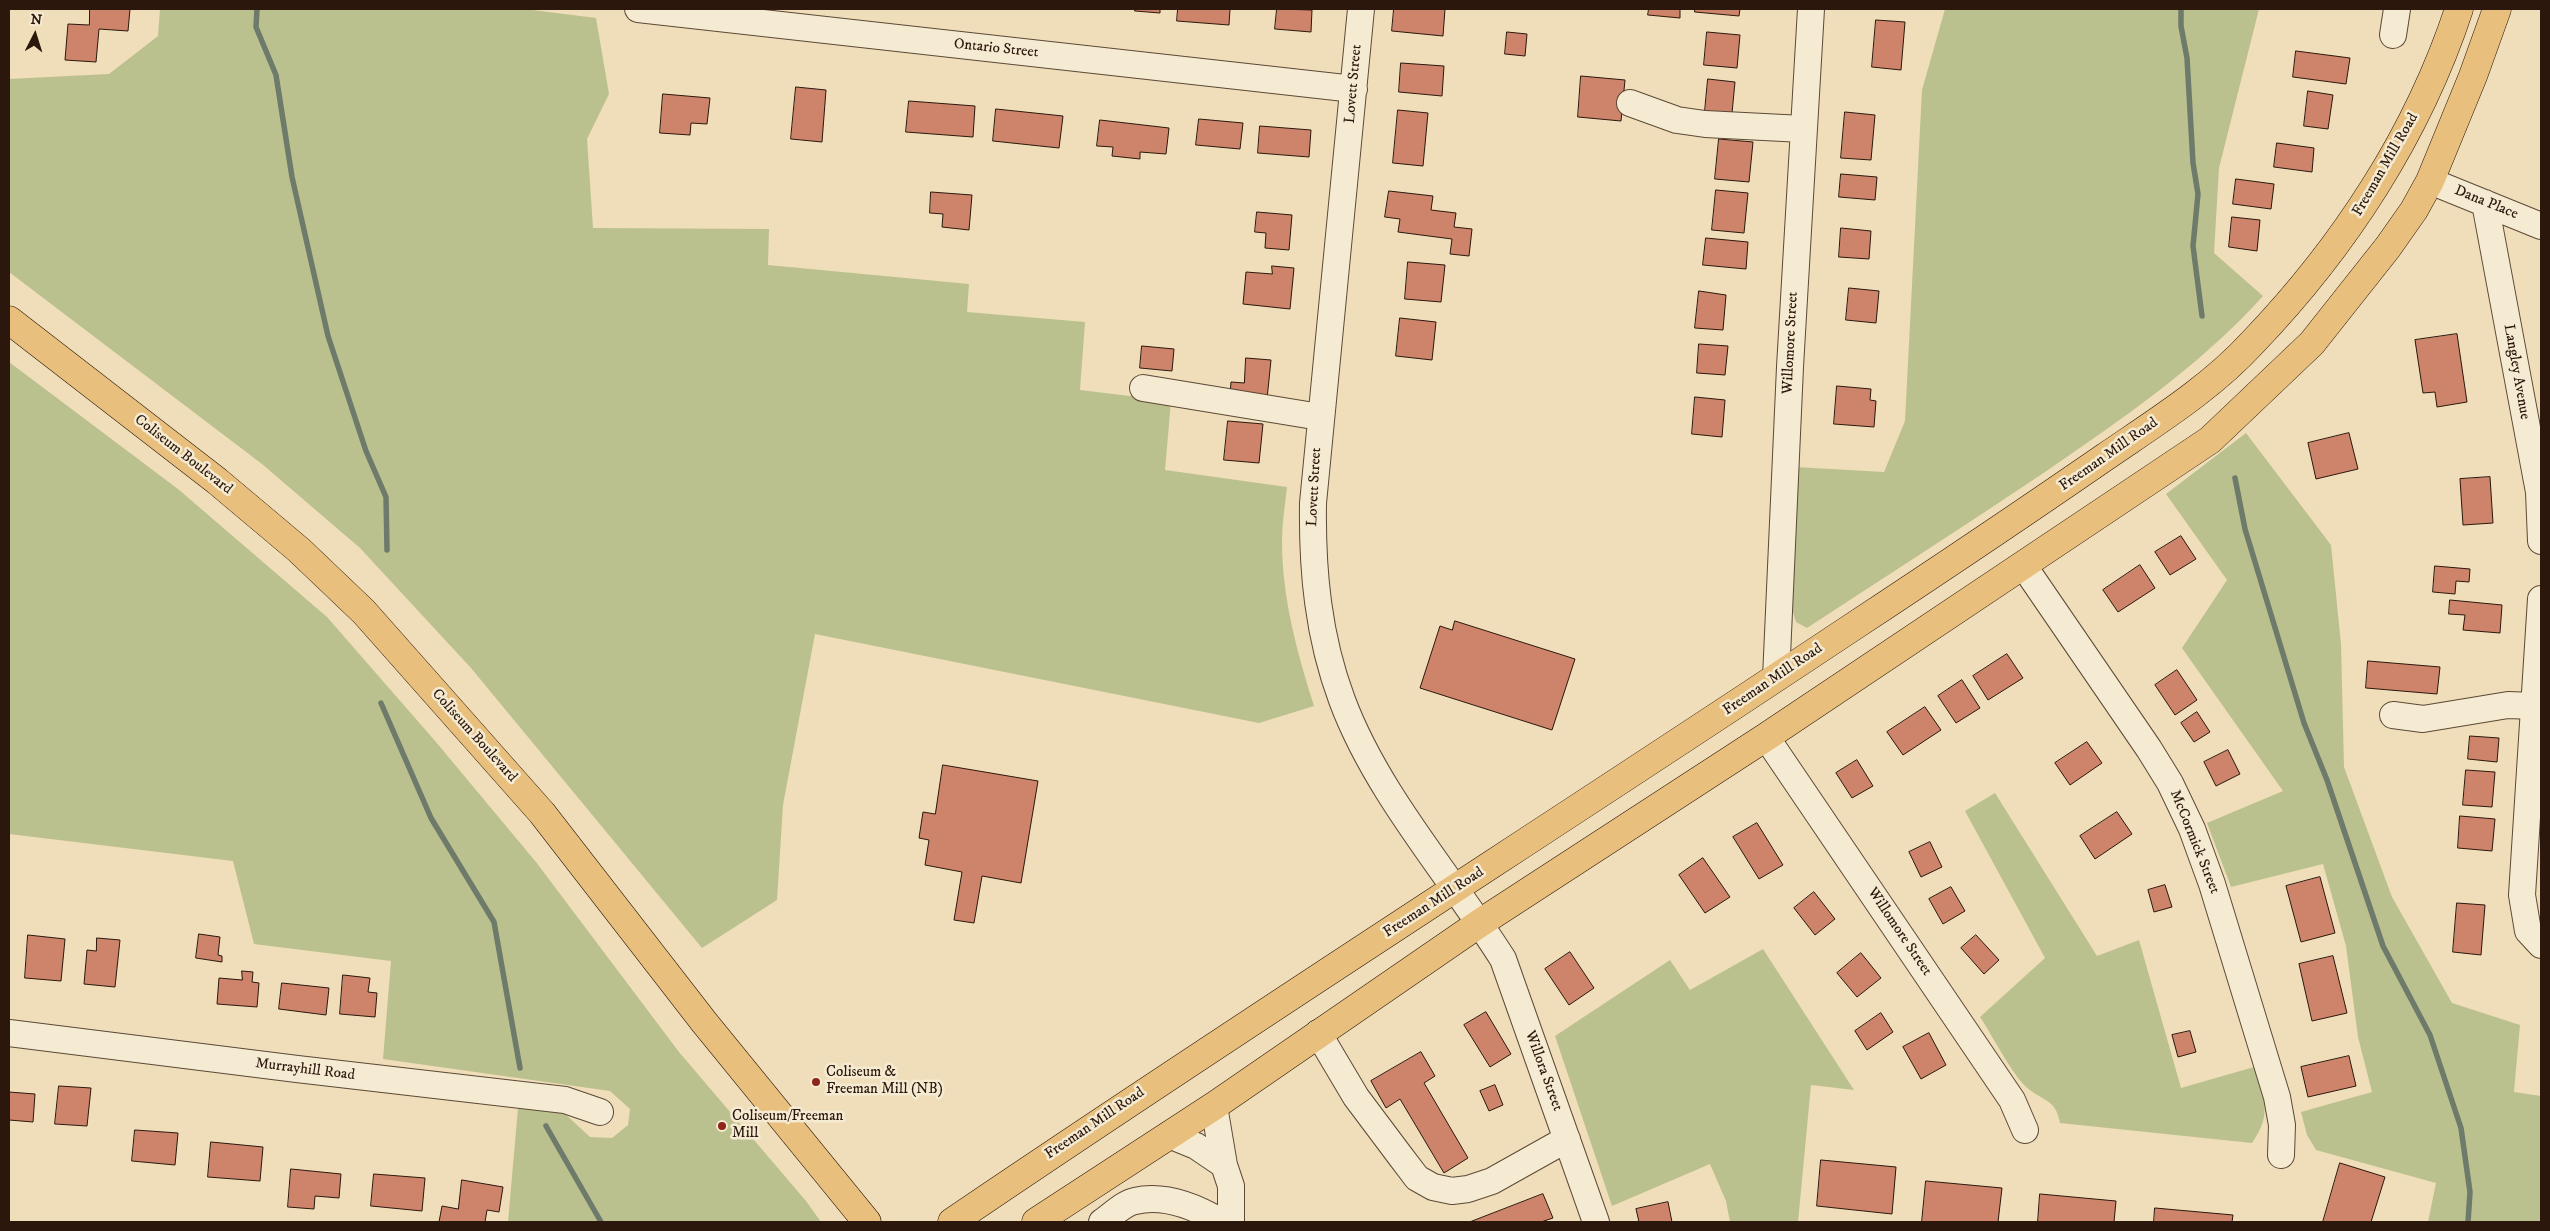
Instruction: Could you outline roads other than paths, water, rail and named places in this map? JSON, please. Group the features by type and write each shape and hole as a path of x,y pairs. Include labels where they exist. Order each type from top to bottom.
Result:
{"main road":[{"name":"Freeman Mill Road","path":"952,1222 1164,1078 1776,678 2031,508 2183,403 2250,346 2299,290 2354,220 2397,150 2429,88 2459,9"},
{"path":"1036,1222 1214,1106 1480,923 1766,737 2210,440 2312,343 2414,210 2430,181 2473,76 2497,9"},
{"name":"Coliseum Boulevard","path":"9,320 217,481 299,550 364,612 542,813 704,1022 867,1222"}],"street":[{"name":"Ontario Street","path":"638,9 1354,89"},
{"name":"Lovett Street","path":"1361,9 1313,503 1312,555 1315,585 1330,664 1342,700 1378,773 1455,889 1480,923"},
{"name":"Willomore Street","path":"1776,678 1803,129 1811,9"},
{"path":"2393,35 2396,9"},
{"path":"1630,103 1677,120 1705,124 1803,129"},
{"name":"Dana Place","path":"2430,181 2541,226"},
{"name":"Langley Avenue","path":"2485,203 2538,492 2541,541"},
{"path":"1143,388 1320,417"},
{"name":"McCormick Street","path":"2023,566 2150,749 2192,829 2215,893 2278,1097 2282,1125 2280,1155"},
{"path":"2541,599 2522,895 2528,931 2541,945"},
{"path":"2393,715 2423,719 2508,705 2534,706"},
{"name":"Willomore Street","path":"1766,737 2012,1100 2025,1130"},
{"name":"Willora Street","path":"1480,923 1502,959 1596,1222"},
{"name":"Murrayhill Road","path":"9,1033 566,1100 600,1112"},
{"path":"1318,1033 1356,1097 1417,1178 1433,1187 1452,1191 1468,1190 1492,1181 1567,1139"},
{"path":"1214,1106 1224,1165 1231,1186 1231,1222"},
{"path":"1169,1135 1190,1143 1224,1165"},
{"path":"1102,1222 1133,1201 1162,1200 1198,1208 1221,1222"}],"waterway":[{"path":"257,9 256,27 276,75 292,177 328,336 366,451 386,497 387,550"},
{"path":"2181,9 2181,26 2187,58 2193,163 2198,194 2193,246 2202,316"},
{"path":"2235,478 2245,529 2304,723 2327,780 2383,946 2430,1035 2461,1128 2470,1192 2468,1222"},
{"path":"381,703 431,818 494,922 520,1068"},
{"path":"546,1126 601,1222"}],"place":[{"name":"Coliseum & Freeman Mill (NB)","path":"816,1082"},
{"name":"Coliseum/Freeman Mill","path":"722,1126"}]}
